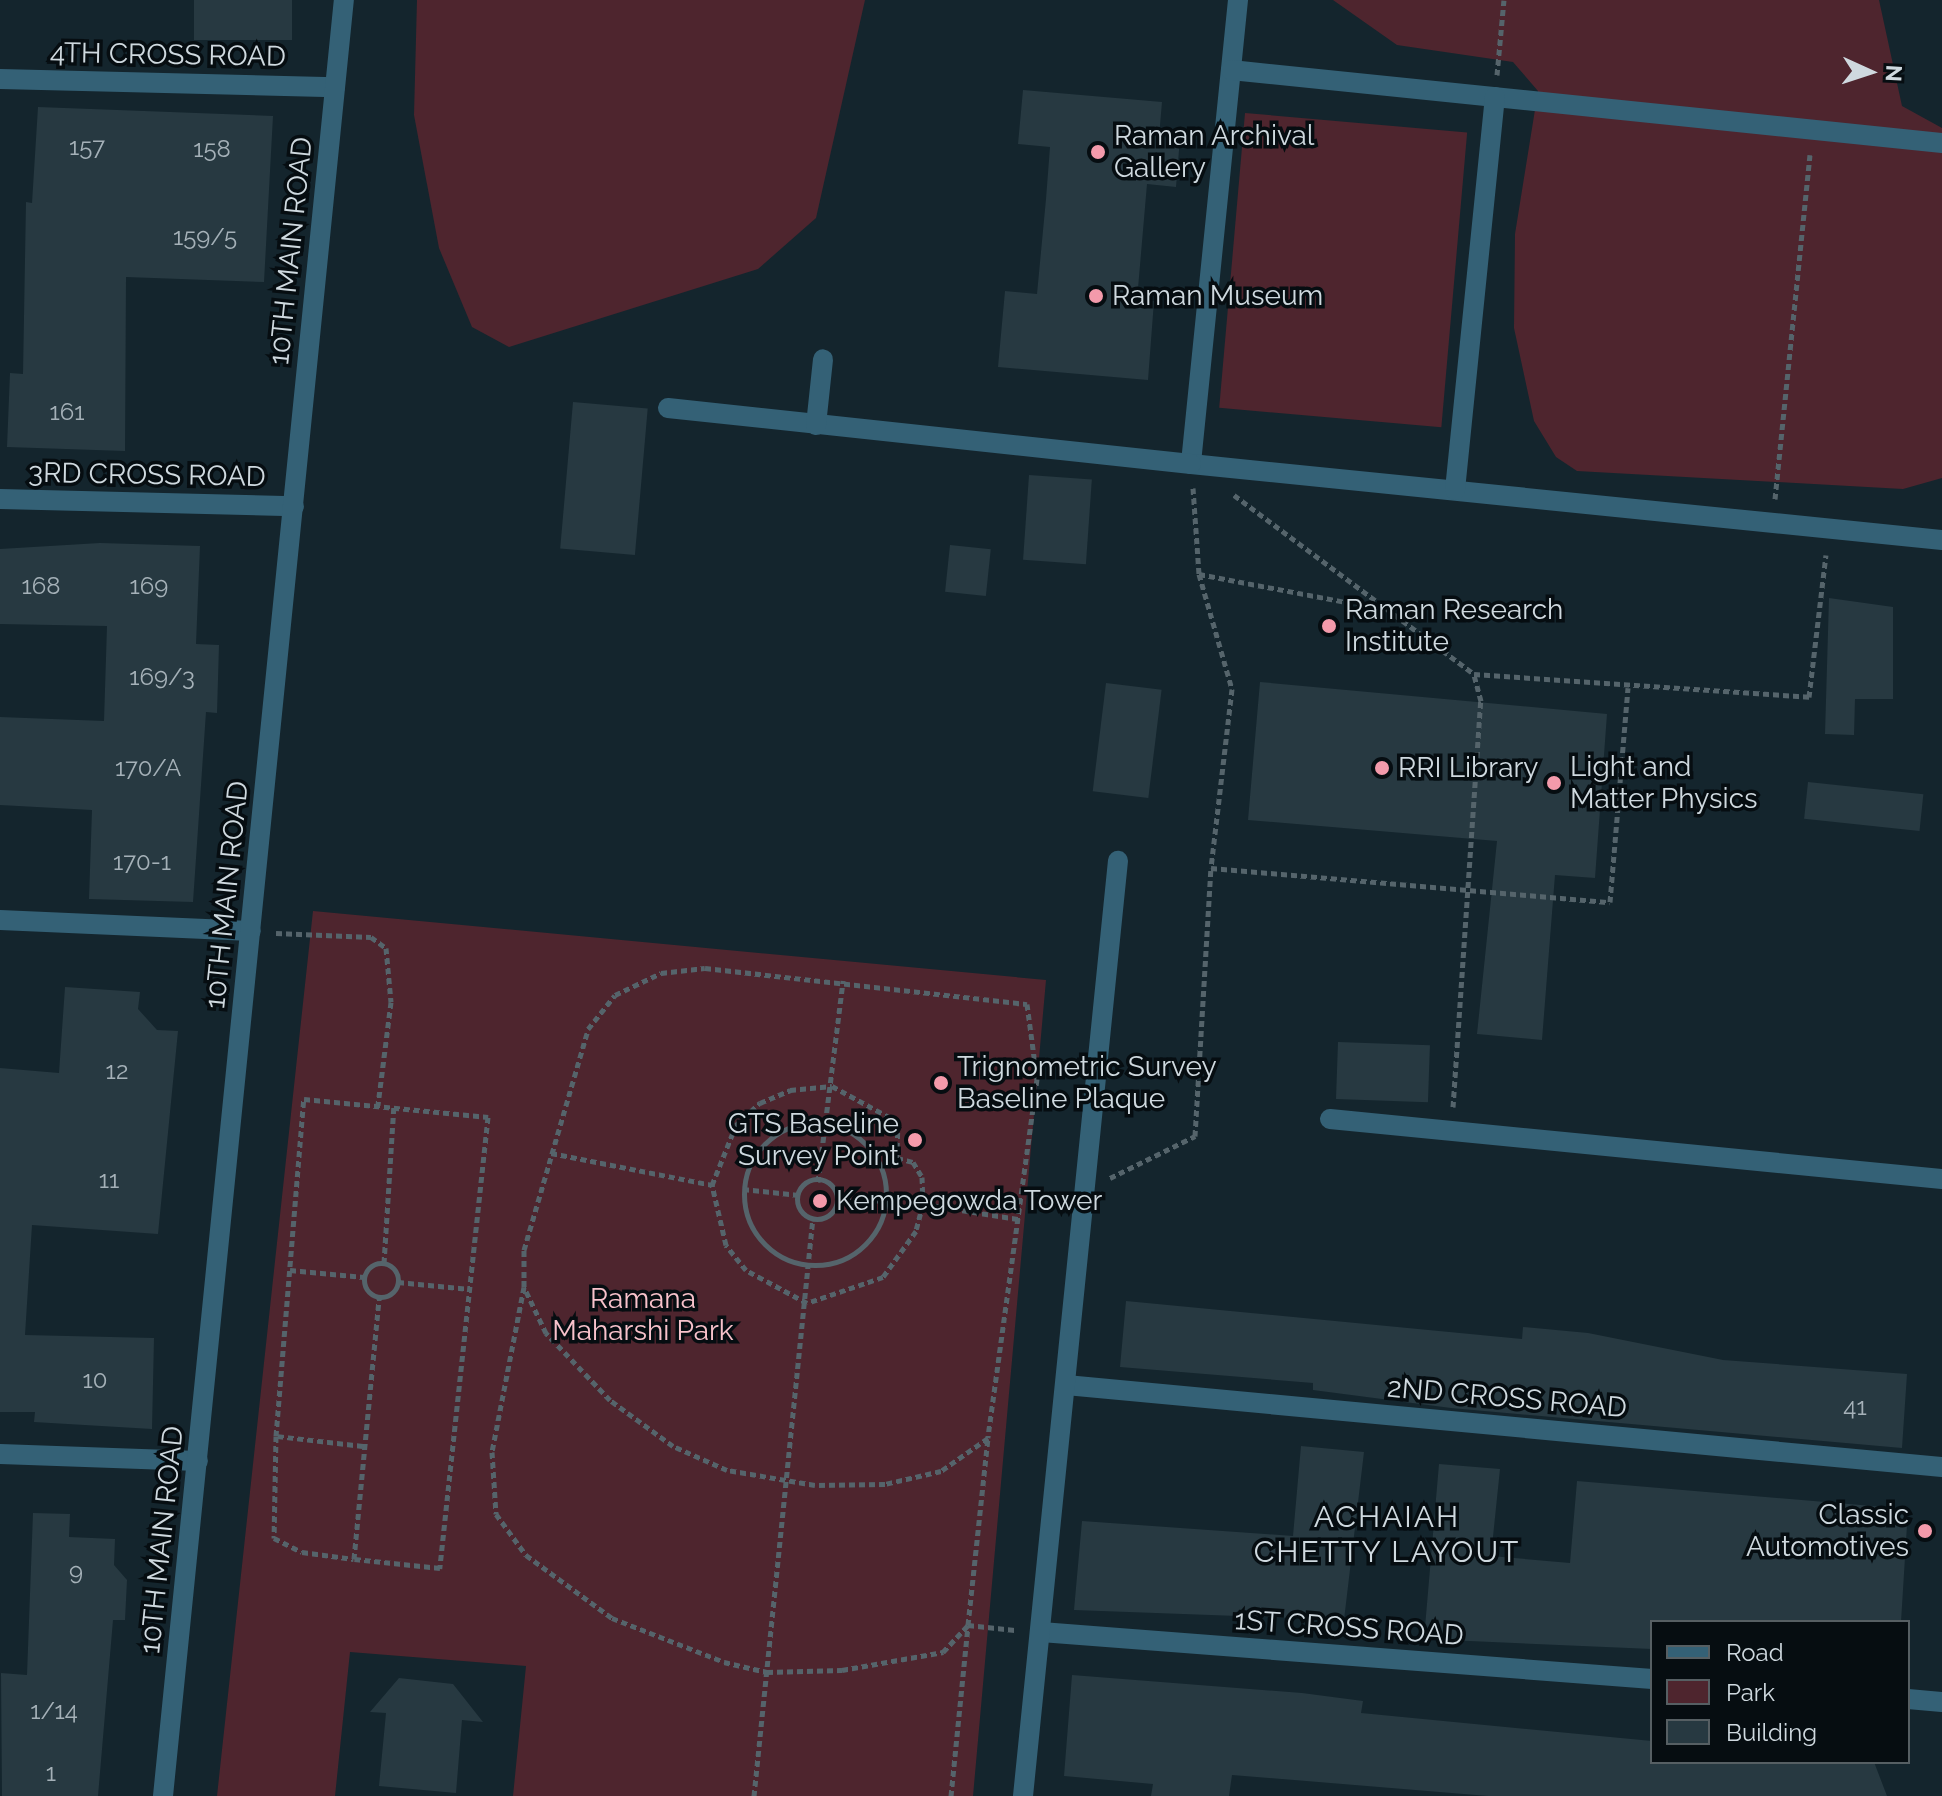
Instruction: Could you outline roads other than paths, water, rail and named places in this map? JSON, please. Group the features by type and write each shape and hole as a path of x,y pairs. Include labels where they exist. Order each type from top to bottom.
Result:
{"street":[{"name":"10TH MAIN ROAD","path":"163,1796 344,0"},
{"path":"1191,464 1238,0"},
{"path":"1231,70 1942,143"},
{"name":"4TH CROSS ROAD","path":"0,79 335,87"},
{"path":"1455,490 1495,97"},
{"path":"816,425 823,359"},
{"path":"668,408 1942,540"},
{"name":"3RD CROSS ROAD","path":"0,499 294,506"},
{"path":"1023,1796 1118,861"},
{"path":"0,920 251,931"},
{"path":"1330,1119 1451,1126 1942,1179"},
{"name":"2ND CROSS ROAD","path":"1066,1385 1942,1467"},
{"path":"0,1454 198,1461"},
{"name":"1ST CROSS ROAD","path":"1041,1632 1650,1679"},
{"path":"1910,1699 1942,1702"}],"place":[{"name":"Raman Archival Gallery","path":"1098,152"},
{"name":"Raman Museum","path":"1096,296"},
{"name":"Raman Research Institute","path":"1329,626"},
{"name":"RRI Library","path":"1382,768"},
{"name":"Light and Matter Physics","path":"1554,783"},
{"name":"Trignometric Survey Baseline Plaque","path":"941,1083"},
{"name":"GTS Baseline Survey Point","path":"915,1140"},
{"name":"Kempegowda Tower","path":"820,1201"},
{"name":"Classic Automotives","path":"1925,1531"}],"district":[{"name":"ACHAIAH CHETTY LAYOUT","path":"1387,1534"}],"park label":[{"name":"Ramana Maharshi Park","path":"643,1315"}]}
